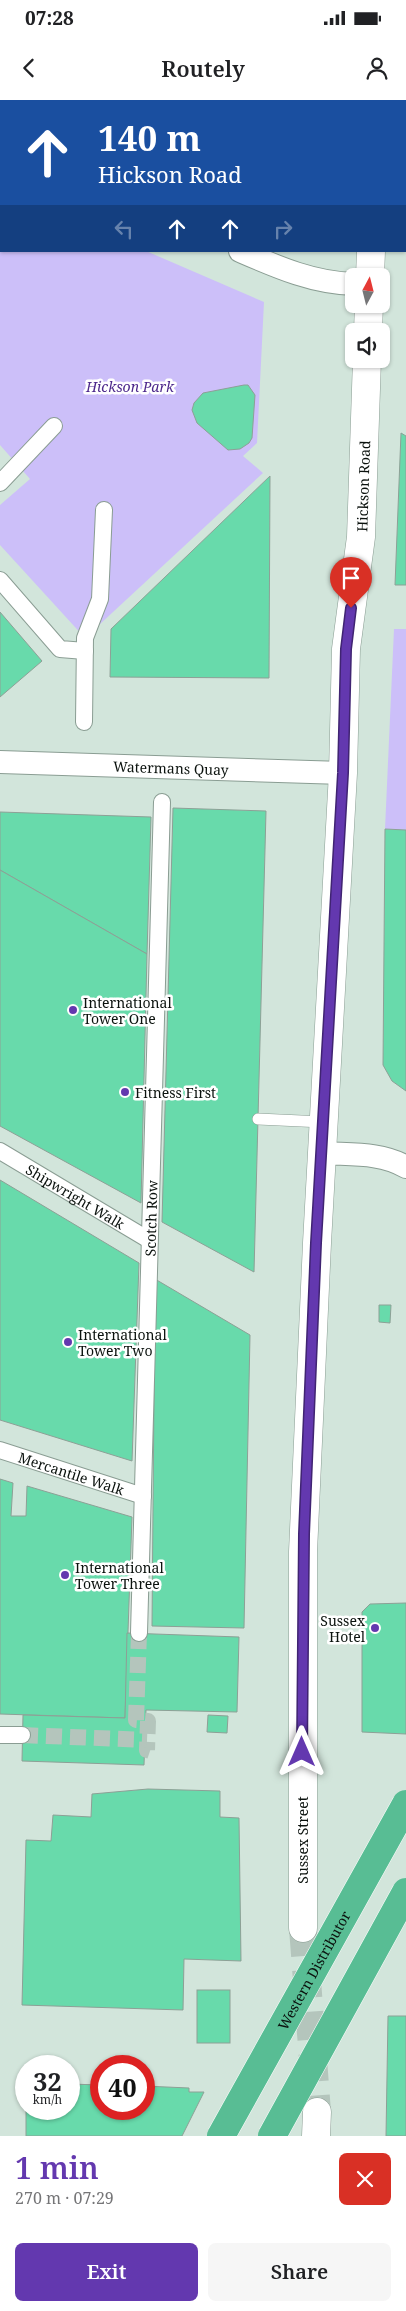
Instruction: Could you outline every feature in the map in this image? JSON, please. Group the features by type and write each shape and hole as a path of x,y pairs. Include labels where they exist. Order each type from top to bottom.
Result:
{"highway":[{"name":"Western Distributor","path":"221,2136 406,1804"},
{"path":"272,2136 406,1892"}],"street":[{"path":"242,252 298,275 319,281 345,283"},
{"path":"370,268 371,252"},
{"name":"Hickson Road","path":"322,1153 343,773 346,649 361,538 367,368"},
{"path":"0,483 54,426"},
{"path":"84,722 85,638 100,599 104,510"},
{"path":"0,580 60,649 85,651"},
{"name":"Watermans Quay","path":"0,762 343,773"},
{"name":"Scotch Row","path":"139,1633 162,802"},
{"name":"Shipwright Walk","path":"0,1151 149,1240"},
{"path":"322,1153 377,1156 394,1160 406,1166"},
{"name":"Sussex Street","path":"302,1928 303,1552 322,1153"},
{"name":"Mercantile Walk","path":"0,1450 143,1496"},
{"path":"0,1735 22,1736"}],"lane":[{"path":"258,1119 323,1122"}],"green space":[{"name":"Hickson Park","path":"0,252 148,252 264,302 257,443 243,456 263,473 85,638 0,545 0,505 30,479 0,445"},
{"path":"394,629 406,629 406,830 385,829"}],"building":[{"path":"248,385 255,395 252,438 249,443 240,449 228,450 197,423 192,410 194,403 203,393"},
{"path":"401,433 406,436 406,585 395,585"},
{"path":"270,476 269,678 110,677 111,629"},
{"path":"0,612 42,661 0,697"},
{"path":"173,808 266,811 254,1272 162,1222"},
{"path":"0,812 151,817 147,954 0,870"},
{"path":"385,829 406,830 406,1091 392,1081 383,1065"},
{"name":"International Tower One","path":"0,870 147,954 141,1203 0,1126"},
{"name":"International Tower Two","path":"0,1180 139,1263 132,1461 0,1420"},
{"path":"155,1279 250,1335 244,1628 152,1626"},
{"path":"379,1305 391,1305 390,1323 379,1322"},
{"name":"International Tower Three","path":"0,1479 13,1483 11,1516 26,1516 27,1486 132,1517 125,1718 0,1714"},
{"path":"406,1603 406,1734 362,1732 362,1612 370,1604"},
{"path":"127,1633 239,1637 237,1712 146,1710 144,1765 22,1761 23,1715 125,1718"},
{"path":"208,1715 228,1716 227,1733 207,1732"},
{"path":"148,1789 220,1791 220,1817 239,1818 241,1961 184,1959 183,2010 22,2005 26,1840 51,1841 53,1815 91,1817 92,1794"},
{"path":"197,1990 230,1990 230,2043 197,2043"},
{"path":"388,2016 406,2016 406,2136 386,2136"},
{"path":"80,2084 90,2085 90,2120 155,2120 155,2086 189,2088 189,2092 204,2092 182,2136 26,2136 26,2120 80,2120"}],"tunnel":[{"path":"139,1633 136,1720 148,1721 147,1750 150,1751"},
{"path":"22,1735 147,1740"},
{"path":"303,1928 317,2112"}],"place":[{"name":"International Tower One","path":"73,1010"},
{"name":"Fitness First","path":"125,1092"},
{"name":"International Tower Two","path":"68,1342"},
{"name":"International Tower Three","path":"65,1575"},
{"name":"Sussex Hotel","path":"375,1628"}],"route":[{"path":"302,1752 303,1552 316,1243 343,773 346,649 351,608"}]}
